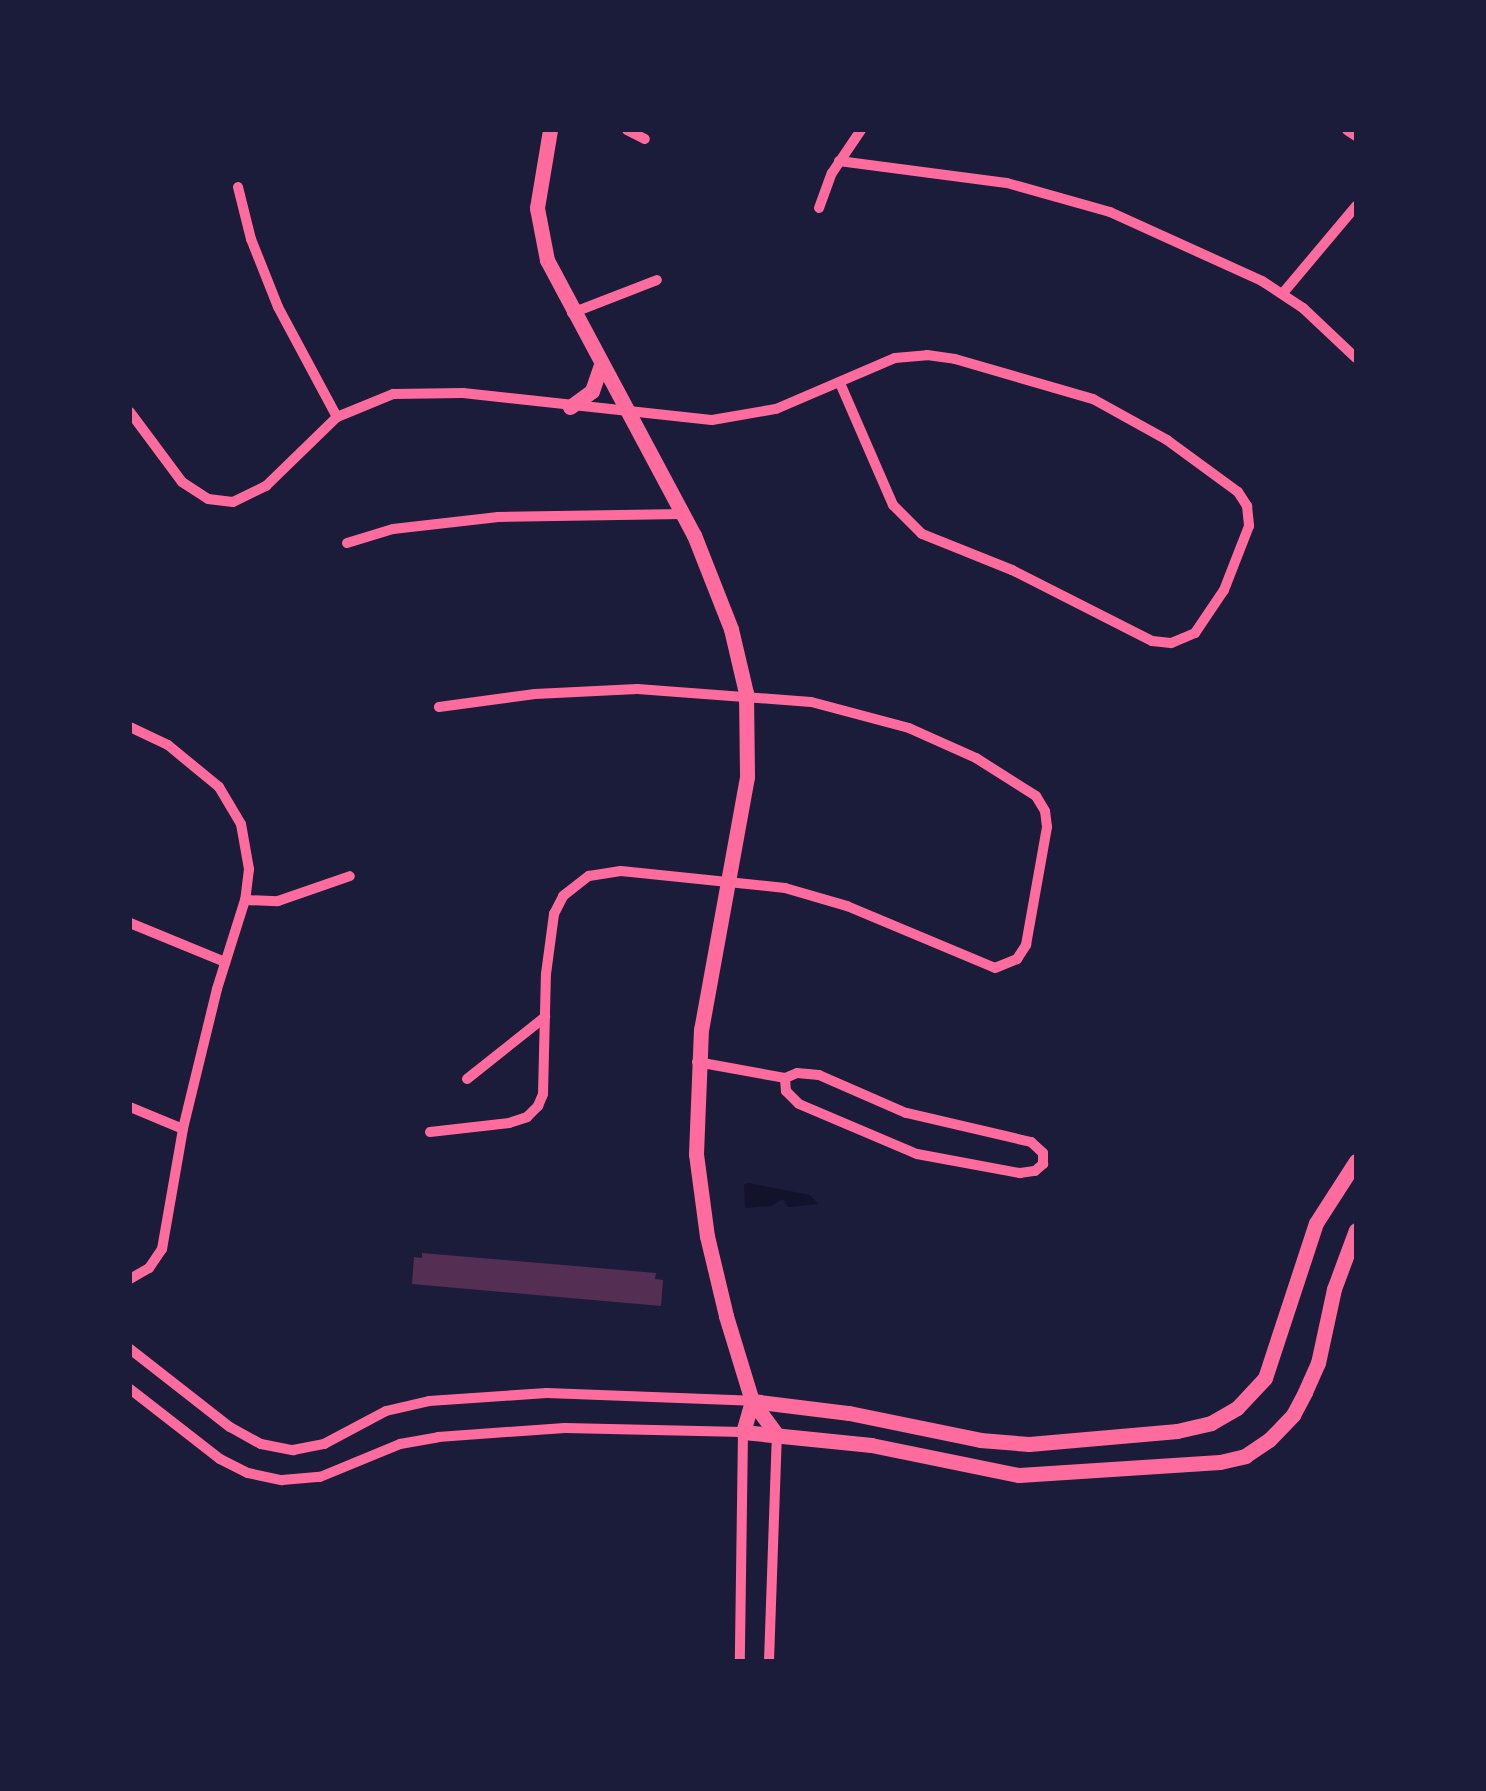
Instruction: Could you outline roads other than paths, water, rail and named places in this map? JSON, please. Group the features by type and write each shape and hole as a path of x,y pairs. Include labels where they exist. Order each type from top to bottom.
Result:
{"street":[{"path":"550,130 538,184 539,228 547,260 683,514 720,596 746,694 747,777 697,1062 696,1154 706,1236 752,1402 777,1436 769,1661"},
{"path":"627,130 646,139"},
{"path":"819,208 840,161 861,130"},
{"path":"1347,130 1356,136"},
{"path":"840,161 968,176 1070,199 1179,241 1283,294 1356,358"},
{"path":"238,187 251,239 278,307 338,417"},
{"path":"1283,294 1356,206"},
{"path":"572,313 657,280"},
{"path":"130,412 182,482 208,499 225,502 244,499 266,486 338,417 376,399 411,392 690,420 733,418 776,409 894,358 926,354 1063,387 1121,412 1167,440 1238,492 1249,516 1233,571 1201,626 1178,642 1152,641 1012,570 922,534 904,520 840,383"},
{"path":"570,407 592,391 601,365"},
{"path":"347,543 393,528 498,517 683,514"},
{"path":"430,1132 509,1123 534,1112 543,1094 554,914 563,896 579,881 610,871 730,879 829,900 979,964 1003,966 1017,958 1026,945 1047,827 1041,803 1009,776 909,728 842,708 746,694 582,690 439,707"},
{"path":"130,727 187,758 227,798 241,824 248,854 245,900 224,962 183,1130 162,1249 149,1268 130,1279"},
{"path":"245,900 278,902 350,876"},
{"path":"130,923 224,962"},
{"path":"467,1080 545,1017"},
{"path":"697,1062 785,1078 797,1072 819,1075 906,1113 1031,1142 1043,1152 1043,1164 1035,1171 1020,1173 908,1152 799,1104 786,1091 785,1078"},
{"path":"130,1107 183,1130"},
{"path":"130,1349 230,1427 262,1444 293,1450 324,1444 386,1411 429,1401 582,1393 752,1402 849,1413 980,1440 1029,1444 1177,1431 1212,1423 1237,1408 1266,1378 1307,1244 1326,1203 1356,1162"},
{"path":"130,1389 220,1460 248,1473 282,1480 335,1473 400,1444 438,1437 565,1428 742,1432 870,1445 1019,1476 1220,1462 1245,1456 1269,1440 1293,1415 1318,1363 1334,1289 1356,1230"},
{"path":"740,1661 742,1432 752,1402"}]}
